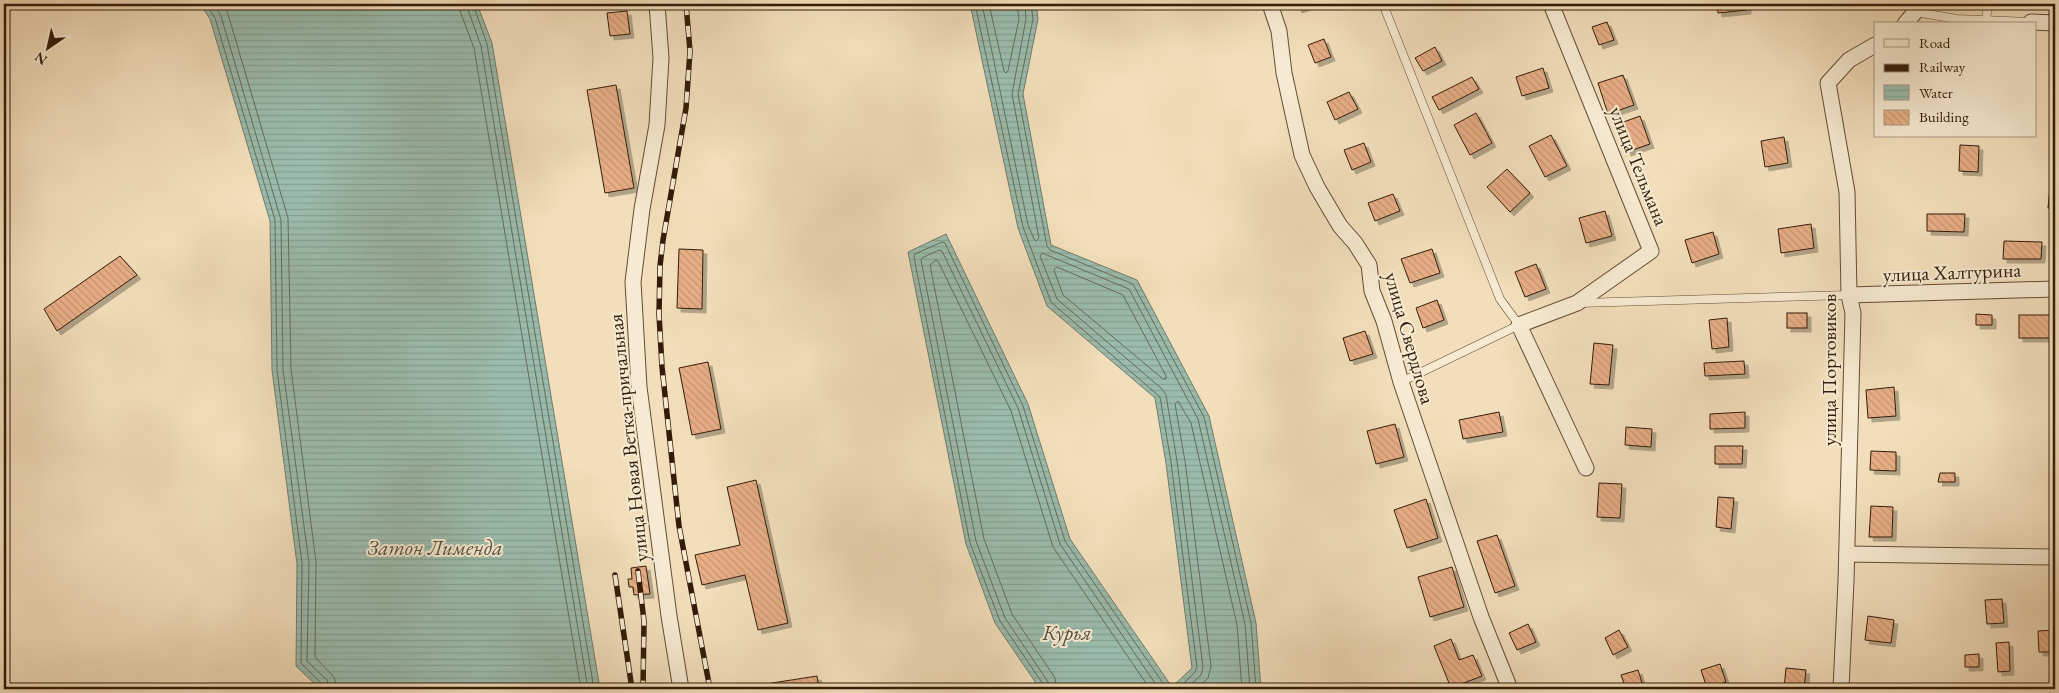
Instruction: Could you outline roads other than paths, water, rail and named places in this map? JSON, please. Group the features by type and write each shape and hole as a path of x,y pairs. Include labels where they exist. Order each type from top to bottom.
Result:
{"street":[{"name":"улица Новая Ветка-причальная","path":"657,4 661,58 657,125 642,209 633,282 639,387 669,616 681,689"},
{"name":"улица Свердлова","path":"1270,4 1279,31 1284,72 1302,155 1317,187 1340,226 1355,243 1369,266 1372,291 1384,321 1400,382 1478,608 1510,689"},
{"name":"улица Тельмана","path":"1519,325 1577,303 1651,251 1551,4"},
{"path":"2036,22 2055,23"},
{"name":"улица Портовиков","path":"1841,689 1847,554 1853,313 1849,295 1847,192 1828,84 1849,60 1874,46"},
{"name":"улица Халтурина","path":"1849,295 2055,290"},
{"path":"1519,325 1586,468"},
{"path":"1847,554 2055,557"}],"lane":[{"path":"1383,4 1500,299 1519,325 1400,382"},
{"path":"1986,20 1988,4"},
{"path":"1912,13 1957,19 2031,22"},
{"path":"1577,303 1849,295"}],"water":[{"name":"Затон Лименда","path":"200,4 477,4 492,43 600,689 320,689 296,666 297,564 272,370 270,221 210,19"},
{"name":"Курья","path":"970,4 1036,4 1038,19 1023,94 1051,245 1137,280 1209,416 1256,623 1261,689 1040,689 995,623 966,544 908,252 946,234 1028,404 1070,539 1172,687 1192,668 1166,463 1155,398 1047,306 1018,228"}],"railway":[{"path":"686,4 690,51 686,108 663,240 660,266 659,314 662,367 679,526 710,689"},
{"path":"638,571 644,621 643,689"},
{"path":"615,575 632,689"}]}
